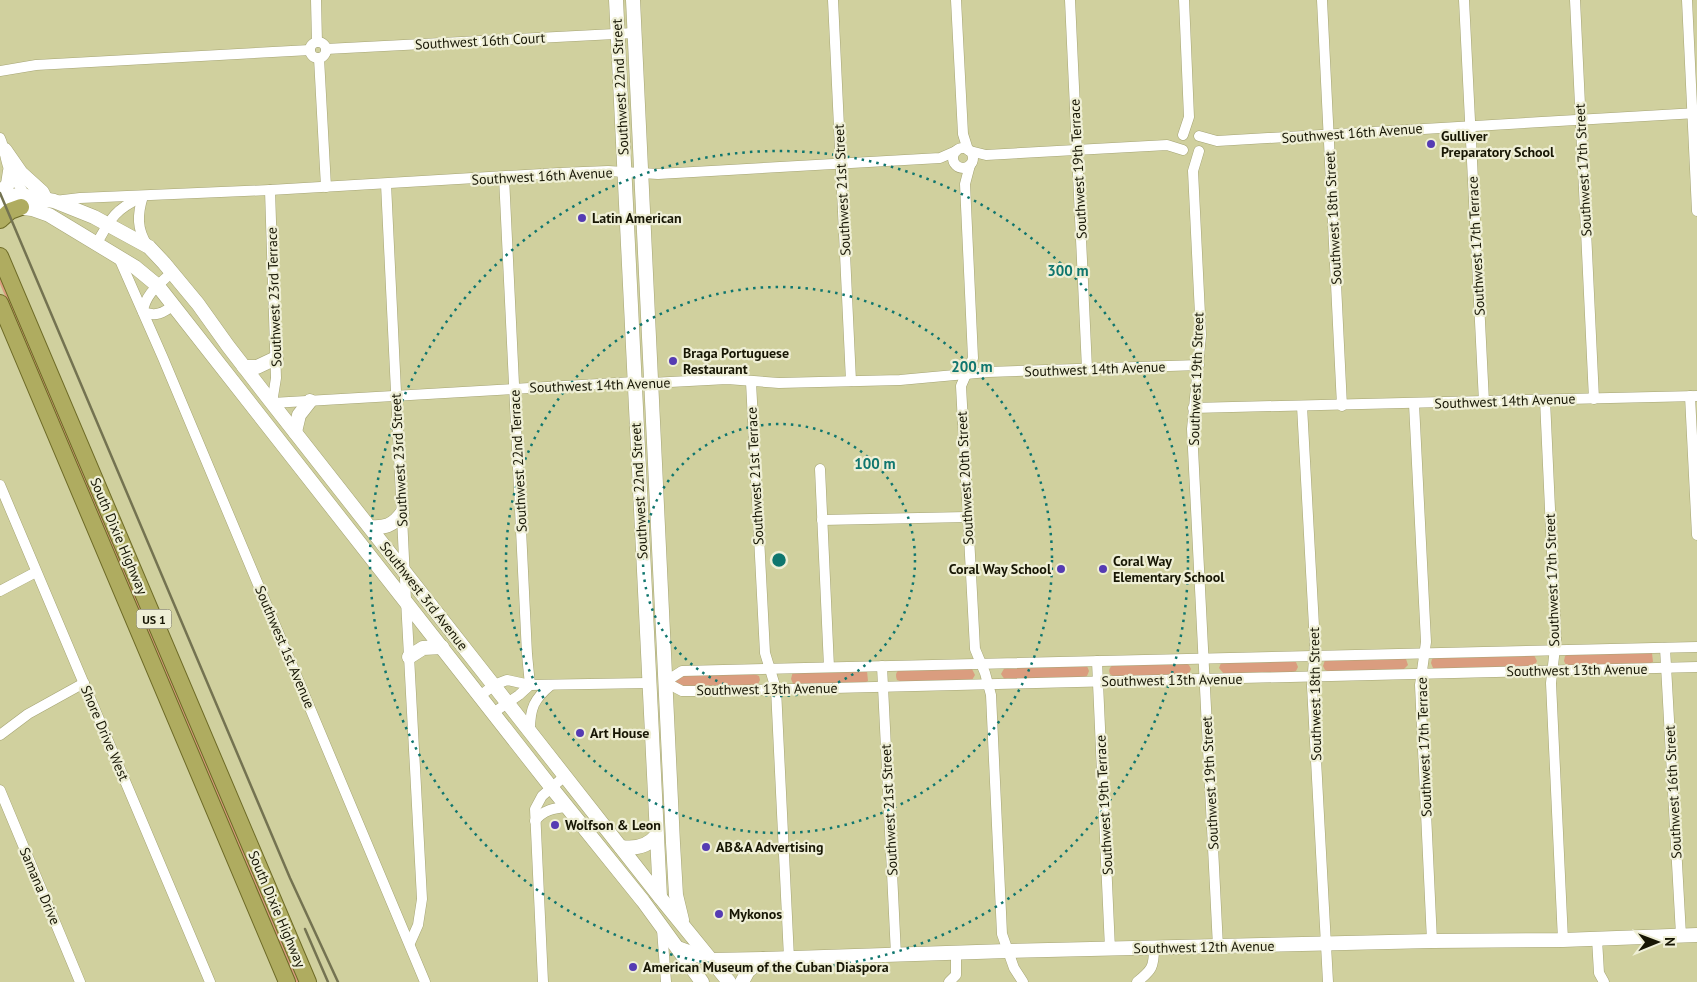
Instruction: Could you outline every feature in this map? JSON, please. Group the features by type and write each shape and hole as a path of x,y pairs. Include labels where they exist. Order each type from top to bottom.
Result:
{"highway":[{"path":"0,220 10,211 26,204"},
{"name":"South Dixie Highway","path":"0,256 308,982"},
{"name":"South Dixie Highway","path":"0,303 287,982"}],"main road":[{"name":"Southwest 22nd Street","path":"616,0 648,683 662,928"},
{"name":"Southwest 22nd Street","path":"633,0 676,895 684,925"},
{"path":"3,144 21,173 50,200"},
{"path":"0,195 8,184 10,171"},
{"name":"Southwest 16th Avenue","path":"0,195 49,215 97,243"},
{"name":"Southwest 16th Avenue","path":"0,205 26,204 50,200 108,224"},
{"name":"Southwest 3rd Avenue","path":"108,224 149,247 172,272 272,403 729,982"},
{"name":"Southwest 3rd Avenue","path":"97,243 147,275 174,305 551,788 637,893 702,982"},
{"path":"244,367 257,367 276,358"},
{"path":"295,432 299,415 310,401"},
{"path":"259,414 272,403"},
{"path":"370,527 389,526 398,520 402,513"},
{"path":"409,657 423,648 442,647"},
{"path":"621,847 639,847 652,842 656,836"},
{"name":"Southwest 12th Avenue","path":"711,960 1432,941 1563,940 1697,935"},
{"path":"676,947 711,960"},
{"path":"742,982 748,971 763,959"}],"street":[{"path":"316,0 313,56 319,58"},
{"name":"Southwest 21st Street","path":"833,0 851,381"},
{"name":"Southwest 20th Street","path":"956,0 963,134 966,155 965,184 973,358 961,386 975,649 991,695 1002,934 1007,952 1023,982"},
{"name":"Southwest 19th Terrace","path":"1070,0 1087,369"},
{"path":"1184,0 1190,118 1180,144 1184,151"},
{"name":"Southwest 18th Street","path":"1322,0 1342,406"},
{"name":"Southwest 17th Terrace","path":"1464,0 1484,402"},
{"name":"Southwest 17th Street","path":"1575,0 1594,399"},
{"path":"1687,0 1695,113 1697,211"},
{"name":"Southwest 16th Court","path":"326,49 634,33"},
{"path":"0,65 20,64 24,66 324,45 326,49 325,54 319,58"},
{"path":"319,58 326,187"},
{"path":"0,71 19,69 24,66"},
{"name":"Southwest 16th Avenue","path":"1198,135 1217,141 1695,113"},
{"path":"966,155 964,168 957,165 954,158 966,155 1167,145 1192,154 1199,150 1202,142 1190,118"},
{"path":"1167,145 1190,132 1198,135"},
{"name":"Southwest 16th Avenue","path":"1199,150 1217,141"},
{"path":"3,144 10,171 26,204"},
{"name":"Southwest 19th Street","path":"1192,171 1199,150"},
{"name":"Southwest 19th Street","path":"1184,151 1192,171 1201,334 1192,429 1218,947"},
{"name":"Southwest 16th Avenue","path":"50,200 386,184 559,173 624,172 658,174 966,155"},
{"name":"Southwest 16th Avenue","path":"941,158 957,165"},
{"name":"Southwest 20th Street","path":"957,165 965,184"},
{"name":"Southwest 22nd Terrace","path":"504,177 530,685"},
{"name":"Southwest 23rd Street","path":"386,184 422,899 418,925 410,943"},
{"name":"Southwest 23rd Terrace","path":"270,190 276,358 276,378 272,403"},
{"path":"143,196 139,208 138,223 141,235 149,247"},
{"name":"Southwest 16th Avenue","path":"97,243 112,217 120,209 143,196"},
{"name":"Southwest 1st Avenue","path":"117,255 143,312 425,982"},
{"path":"172,272 145,300 143,312 158,315 174,305"},
{"name":"Southwest 14th Avenue","path":"272,403 634,382 651,383 727,379 779,383 922,379 967,374 1199,365"},
{"name":"Southwest 21st Terrace","path":"750,382 765,653 776,689 789,958"},
{"path":"1694,396 1697,535"},
{"name":"Southwest 14th Avenue","path":"1193,408 1342,406 1694,396"},
{"name":"Southwest 17th Street","path":"1544,400 1556,639 1551,693 1563,940"},
{"name":"Southwest 17th Terrace","path":"1414,404 1426,642 1420,685 1432,941"},
{"name":"Southwest 18th Street","path":"1302,406 1315,645 1312,686 1328,982"},
{"path":"820,469 829,667"},
{"name":"Shore Drive West","path":"0,485 210,982"},
{"path":"822,520 967,517"},
{"path":"0,591 36,572"},
{"name":"Southwest 13th Avenue","path":"1697,647 682,671 665,682 682,691 1697,667"},
{"name":"Southwest 16th Street","path":"1665,648 1681,936"},
{"name":"Southwest 19th Terrace","path":"1097,661 1110,949"},
{"name":"Southwest 21st Street","path":"882,666 896,955"},
{"path":"480,696 494,685 507,680 530,685 648,683"},
{"path":"0,735 28,714 84,683"},
{"path":"493,713 530,685"},
{"path":"530,730 530,715 533,706 539,696 551,685"},
{"path":"543,982 535,809 542,796 566,776"},
{"name":"Samana Drive","path":"0,790 80,982"},
{"path":"535,820 545,811 567,807"},
{"name":"Southwest 22nd Street","path":"662,928 666,982"},
{"path":"1597,939 1598,973 1604,982"},
{"path":"1137,982 1151,970 1154,963 1154,948"},
{"path":"949,982 956,975 956,954"}],"shaded area":[{"path":"0,271 300,982 295,982 0,284"},
{"path":"1648,651 1652,653 1653,662 1648,664 1571,667 1566,665 1564,661 1565,656 1569,653"},
{"path":"1534,655 1537,661 1530,668 1437,670 1433,668 1431,663 1432,659 1436,656"},
{"path":"1403,657 1408,665 1403,670 1330,672 1325,670 1323,666 1325,660"},
{"path":"1291,660 1296,662 1298,667 1296,671 1291,673 1224,674 1219,668 1221,663"},
{"path":"1184,662 1191,669 1189,674 1184,676 1114,677 1109,671 1115,663"},
{"path":"1087,666 1089,671 1087,676 1083,678 1005,680 1001,674 1005,667"},
{"path":"901,668 972,669 975,675 972,680 903,682 897,680 896,676"},
{"path":"793,671 867,671 868,681 864,683 794,686 791,679"},
{"path":"754,674 759,676 760,680 758,684 754,685 680,686 676,685 674,681 680,675"}],"railway":[{"path":"0,193 290,878 338,982"},
{"path":"305,929 328,982"}],"place":[{"name":"Gulliver Preparatory School","path":"1431,144"},
{"name":"Latin American","path":"582,218"},
{"name":"Braga Portuguese Restaurant","path":"673,361"},
{"name":"Coral Way School","path":"1061,569"},
{"name":"Coral Way Elementary School","path":"1103,569"},
{"name":"Art House","path":"580,733"},
{"name":"Wolfson & Leon","path":"555,825"},
{"name":"AB&A Advertising","path":"706,847"},
{"name":"Mykonos","path":"719,914"},
{"name":"American Museum of the Cuban Diaspora","path":"633,967"}]}
